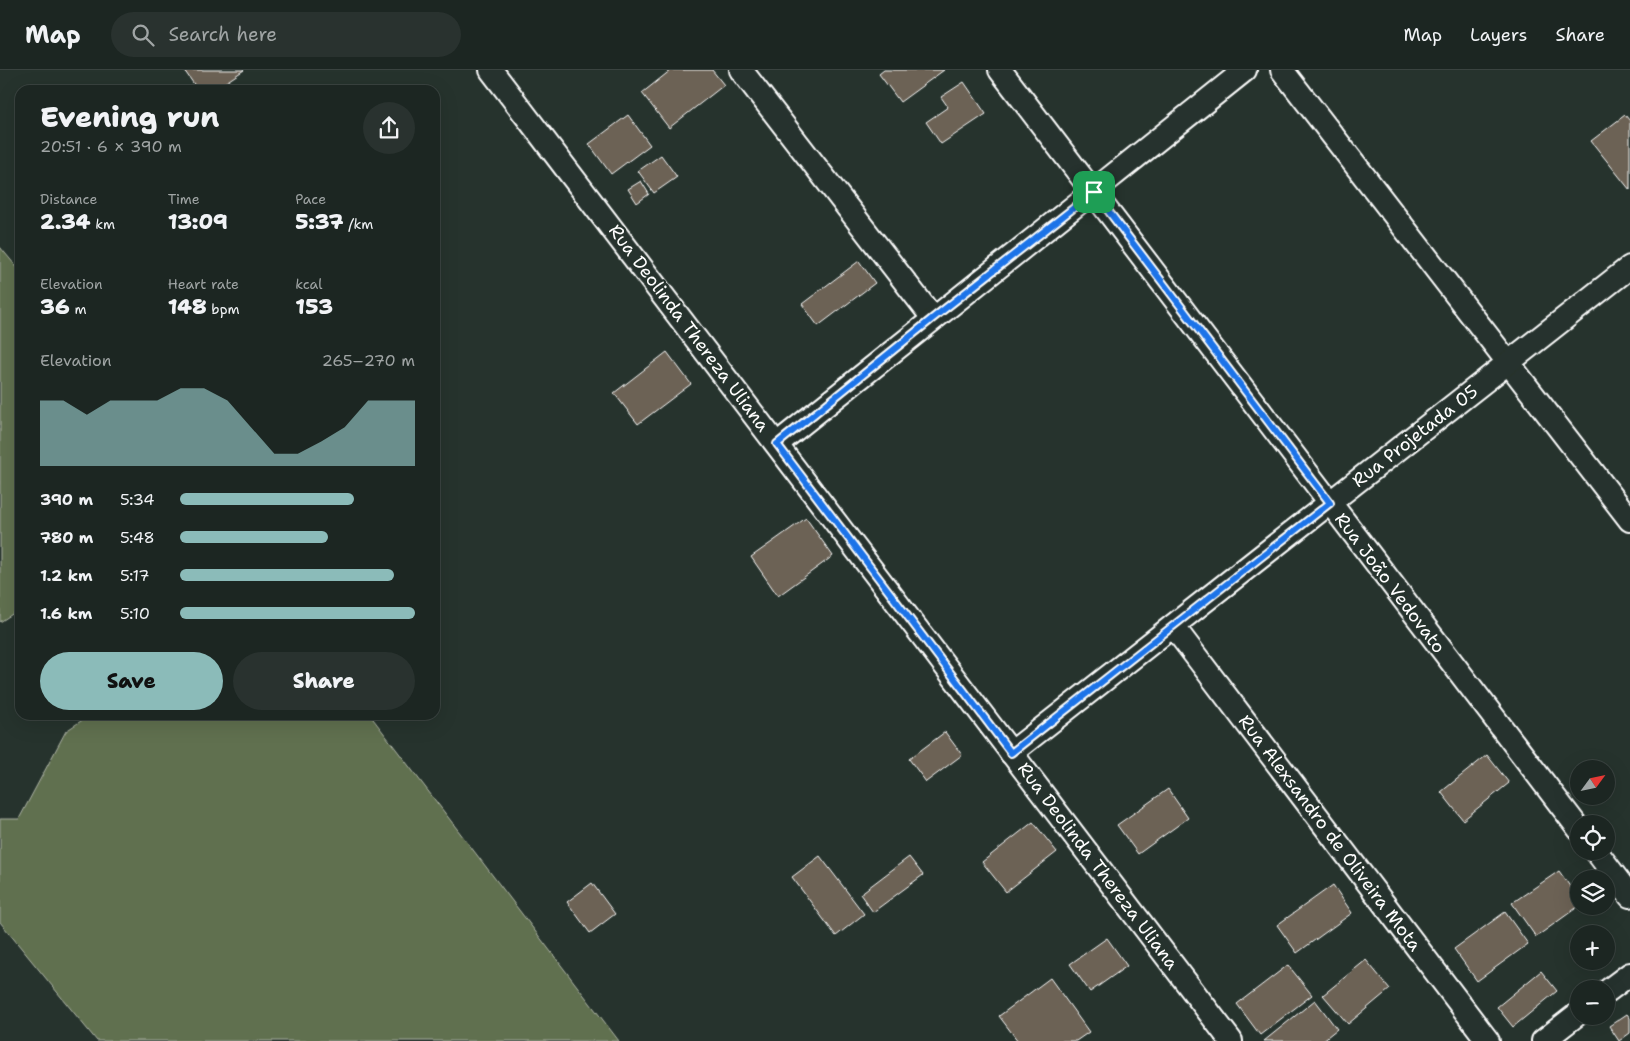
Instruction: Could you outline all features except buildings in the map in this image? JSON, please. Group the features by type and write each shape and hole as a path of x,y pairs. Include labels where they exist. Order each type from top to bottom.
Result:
{"street":[{"name":"Rua Deolinda Thereza Uliana","path":"491,70 1232,1041"},
{"path":"740,70 933,318"},
{"name":"Rua João Vedovato","path":"1000,70 1570,817"},
{"path":"777,444 1246,70"},
{"path":"1282,70 1630,520"},
{"name":"Rua Projetada 05","path":"1011,753 1630,267"},
{"name":"Rua Alexsandro de Oliveira Mota","path":"1173,626 1488,1041"},
{"path":"1603,860 1630,896"},
{"path":"1615,985 1630,974"},
{"path":"1543,1041 1570,1020"}],"green space":[{"path":"0,247 15,265 15,612 0,622"},
{"path":"82,720 374,720 619,1041 97,1041 0,922 0,819 19,819 66,731"}],"route":[{"path":"1094,192 1330,503 1011,753 777,444 933,318 1094,192"}]}
